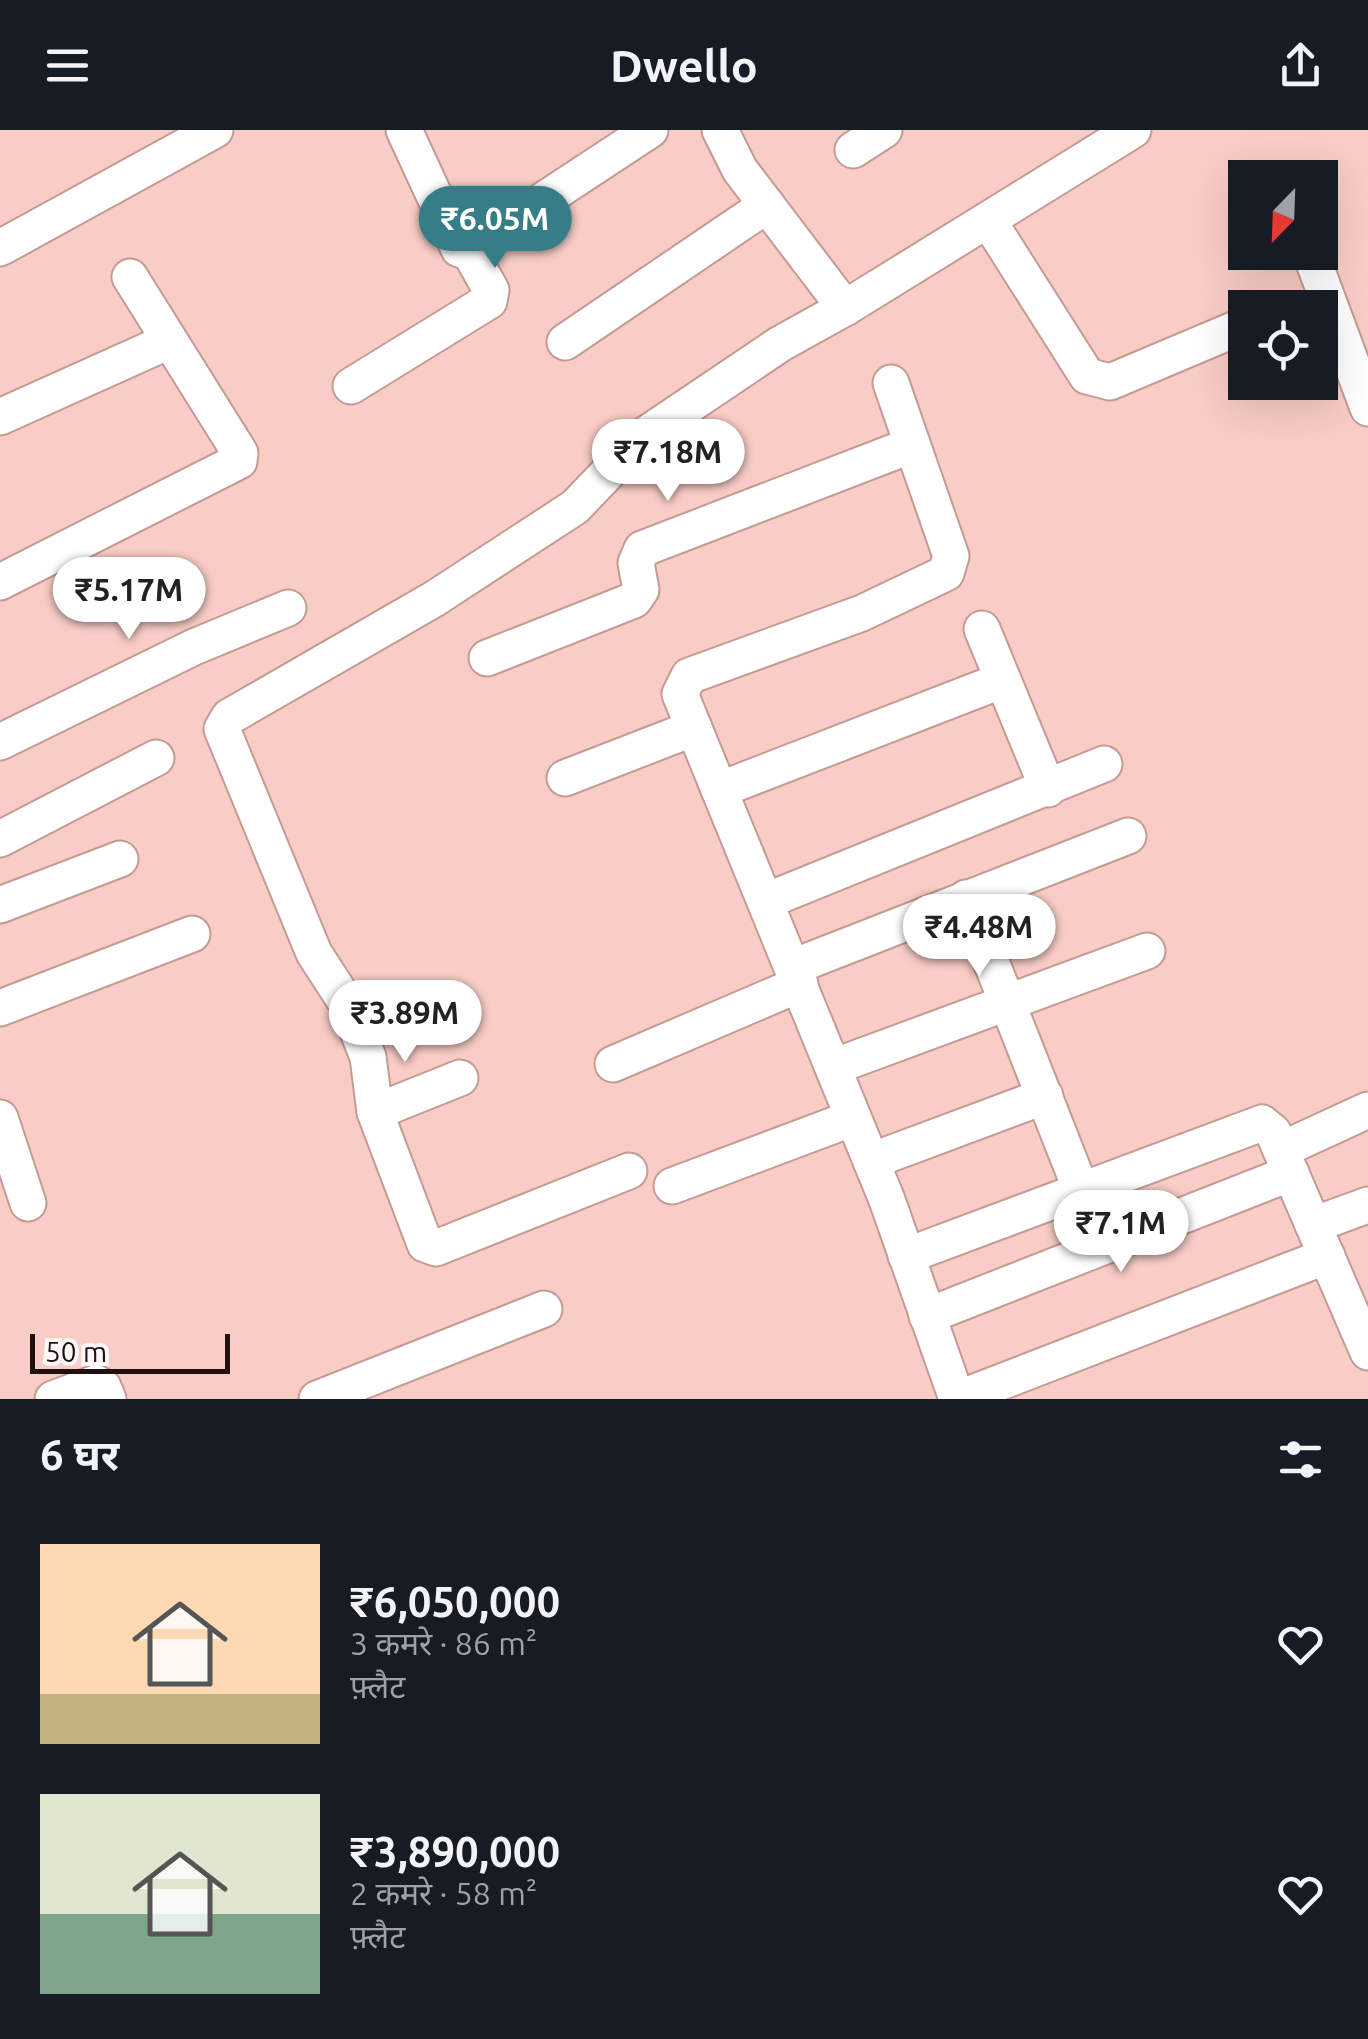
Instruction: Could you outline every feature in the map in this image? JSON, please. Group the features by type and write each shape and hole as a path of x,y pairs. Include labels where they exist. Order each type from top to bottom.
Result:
{"street":[{"path":"404,130 459,249 468,250 650,130"},
{"path":"720,130 740,170 845,308"},
{"path":"852,150 884,130"},
{"path":"629,1171 430,1247 422,1239 375,1112 368,1057 347,1004 314,953 224,741 224,722 434,599 575,508 642,437 780,344 1133,130"},
{"path":"0,248 203,133"},
{"path":"565,342 767,205"},
{"path":"988,220 1087,376 1110,382 1228,332"},
{"path":"351,386 490,301 491,290 468,250"},
{"path":"1317,270 1368,408"},
{"path":"0,582 239,461 240,454 130,277"},
{"path":"0,417 169,340"},
{"path":"890,383 952,556 946,573 862,613 689,676 680,694 871,1162 957,1399 1320,1241 1368,1205"},
{"path":"487,658 634,600 641,590 636,563 642,549 912,445"},
{"path":"0,742 194,647 288,608"},
{"path":"982,629 1048,790"},
{"path":"719,790 1003,680"},
{"path":"566,778 694,728"},
{"path":"0,839 156,758"},
{"path":"766,901 1048,790 1104,764"},
{"path":"613,1064 966,898 1128,836"},
{"path":"0,905 120,858"},
{"path":"966,898 1081,1190"},
{"path":"0,1008 192,934"},
{"path":"833,1067 1147,952"},
{"path":"375,1112 460,1078"},
{"path":"871,1162 1045,1096"},
{"path":"928,1316 1286,1161 1368,1110"},
{"path":"0,1118 28,1202"},
{"path":"672,1186 853,1118"},
{"path":"906,1256 1256,1123 1268,1126 1364,1332"},
{"path":"317,1399 544,1309"},
{"path":"53,1399 96,1383 104,1387 108,1399"}]}
